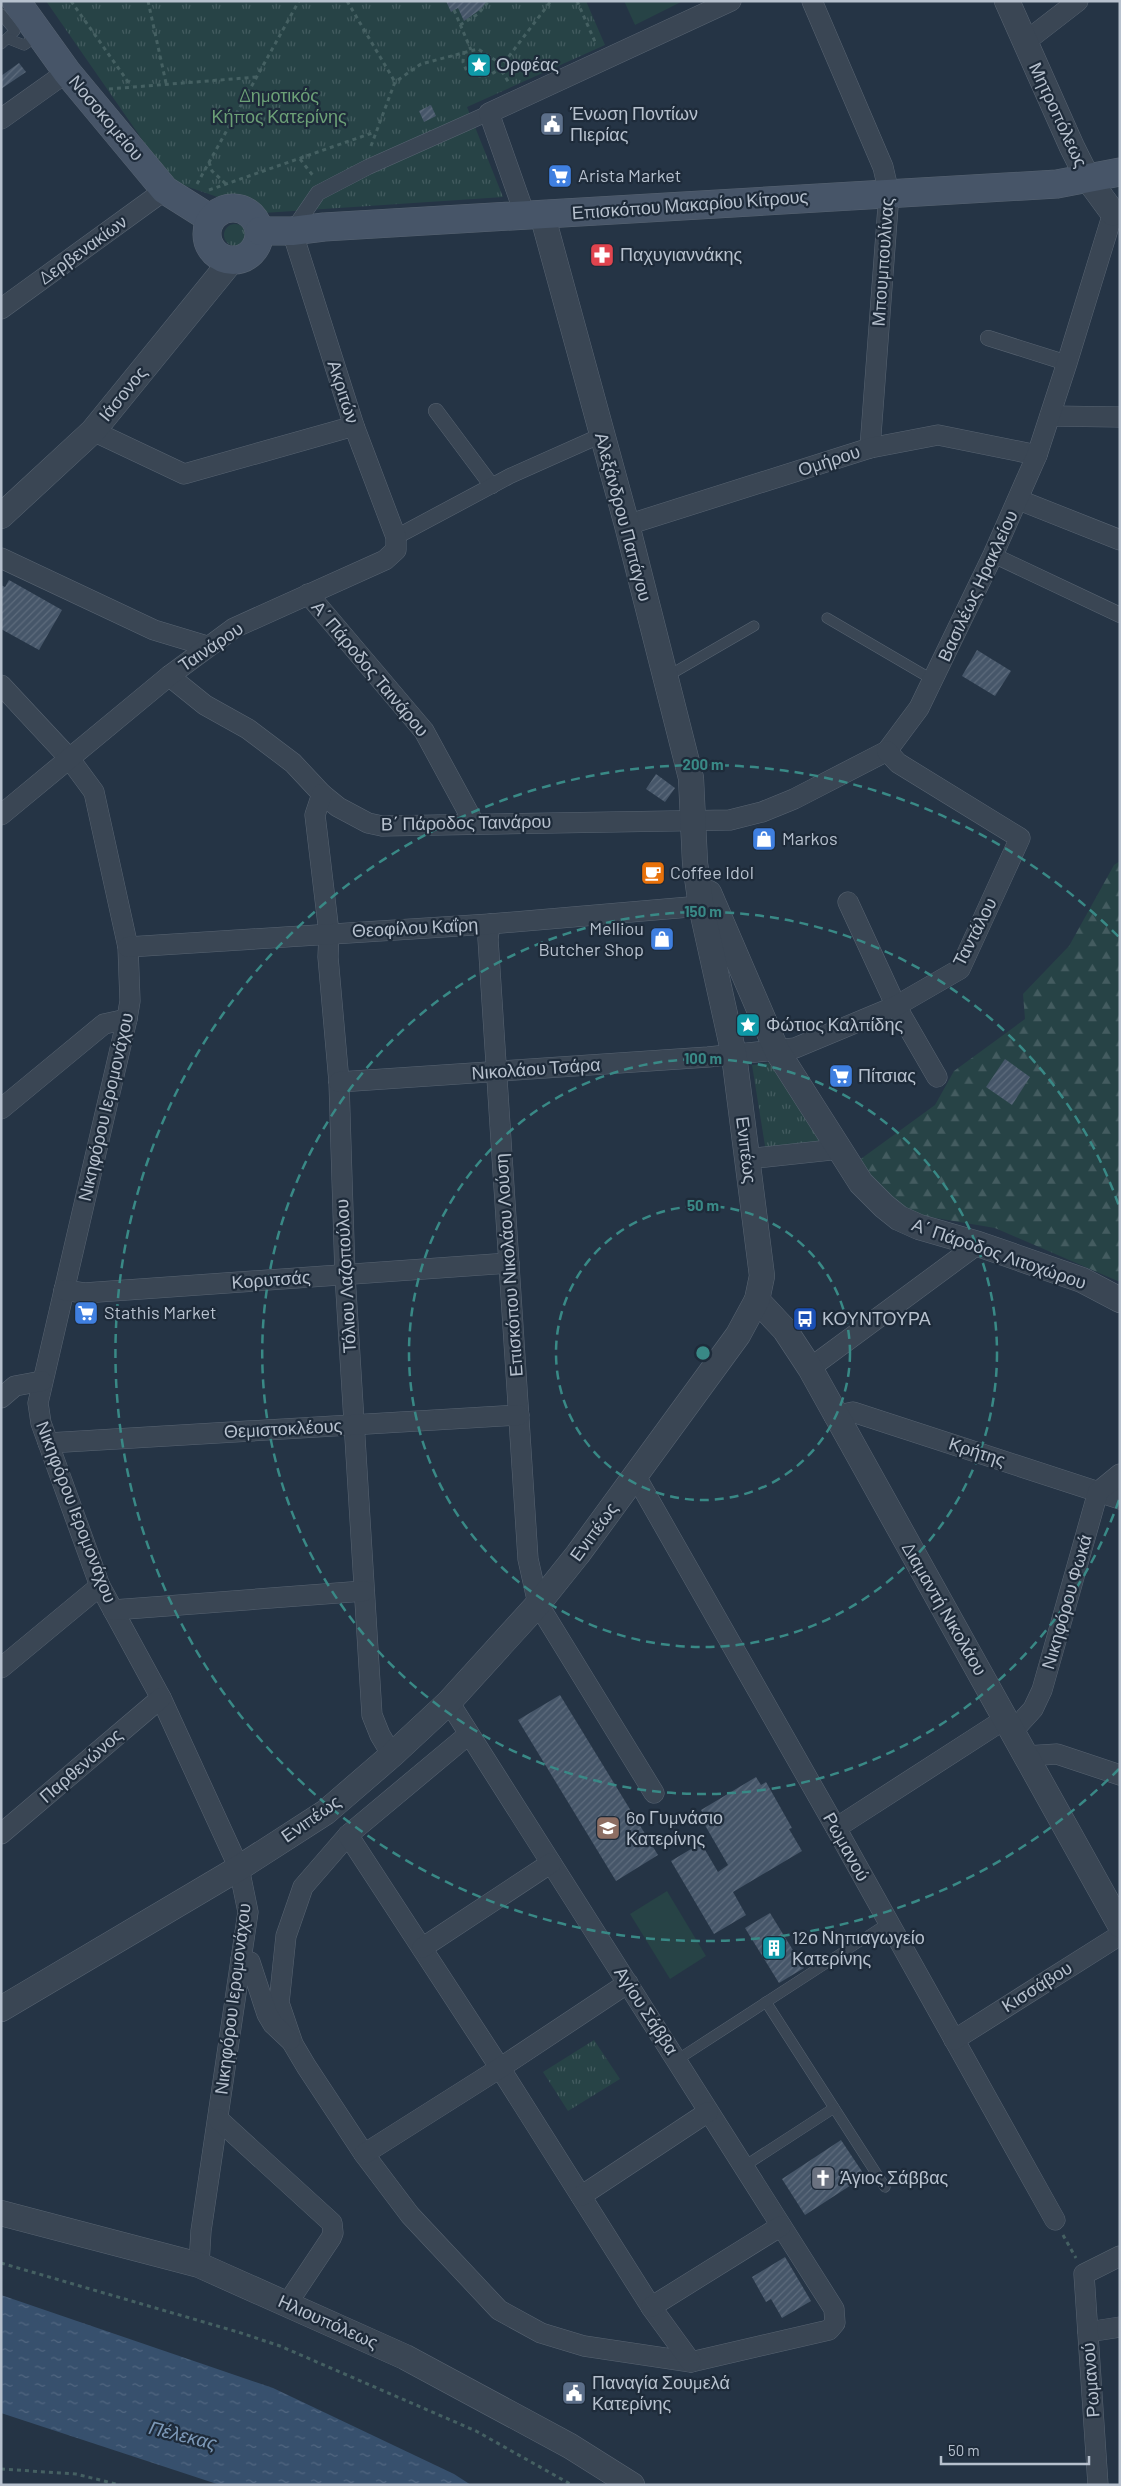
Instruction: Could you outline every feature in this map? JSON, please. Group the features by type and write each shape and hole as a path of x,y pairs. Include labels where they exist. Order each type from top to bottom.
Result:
{"main road":[{"name":"Νοσοκομείου","path":"16,1 67,72 165,190 211,219"},
{"name":"Επισκόπου Μακαρίου Κίτρους","path":"260,231 292,231 324,227 1057,184 1120,172"},
{"path":"235,207 252,214 260,231 259,240 250,255 232,260 217,255 208,242 208,226 211,219 218,212 235,207"}],"street":[{"path":"292,231 318,193 368,167 731,1"},
{"name":"Μπουμπουλίνας","path":"812,1 883,167 889,193 870,448"},
{"name":"Μητροπόλεως","path":"1007,1 1088,179 1116,218"},
{"path":"1025,42 1078,1"},
{"path":"1,119 67,72"},
{"path":"489,113 534,215"},
{"name":"Δερβενακίων","path":"1,309 165,190"},
{"name":"Αλεξάνδρου Παπάγου","path":"534,215 602,435 626,525 691,778 693,821"},
{"name":"Βασιλέως Ηρακλείου","path":"693,821 730,820 762,812 794,799 887,751 919,708 1019,500 1037,454 1116,218"},
{"name":"Ακριτών","path":"292,231 354,426 396,544"},
{"name":"Ιάσονος","path":"1,516 93,431 232,260"},
{"path":"988,338 1067,364"},
{"path":"436,411 492,486"},
{"path":"1050,416 1120,416"},
{"path":"93,431 184,474 354,426"},
{"name":"Ταινάρου","path":"1,815 169,676 207,646 234,628 385,560 396,544 492,486 510,476 602,435"},
{"name":"Ομήρου","path":"626,525 870,448 938,435 1037,454"},
{"path":"1019,500 1120,540"},
{"path":"993,555 1120,615"},
{"path":"1,558 154,630 207,646"},
{"name":"Α΄ Πάροδος Ταινάρου","path":"308,594 424,731 474,823"},
{"name":"Β΄ Πάροδος Ταινάρου","path":"169,676 205,705 248,729 293,763 322,794 346,812 368,824 382,826 474,823 693,821"},
{"name":"Νικηφόρου Ιερομονάχου","path":"1,685 70,758 94,792 128,947 130,1000 127,1019 38,1403 40,1423 100,1586 160,1698 239,1868 248,1912 201,2231 199,2265"},
{"name":"Ταντάλου","path":"734,1055 795,1048 896,1006 960,969 1020,838 898,763 887,751"},
{"name":"Τόλιου Λαζοπούλου","path":"322,794 315,810 329,933 328,958 339,1082 345,1275 372,1715 380,1735 392,1755"},
{"name":"Ενιπέως","path":"1,2009 239,1868 326,1812 392,1755 449,1702 538,1604 578,1554 738,1335 757,1300 762,1276 734,1055 701,906 695,864 693,821"},
{"name":"Α΄ Πάροδος Λιτοχώρου","path":"695,864 777,1051 861,1183 899,1218 919,1227 978,1244 1082,1280 1120,1300"},
{"path":"848,902 896,1006 937,1077"},
{"name":"Θεοφίλου Καΐρη","path":"128,947 490,924 701,906"},
{"name":"Επισκόπου Νικολάου Λούση","path":"490,924 488,939 528,1559 538,1604 654,1793"},
{"path":"1,1109 104,1024 127,1019"},
{"name":"Νικολάου Τσάρα","path":"339,1082 734,1055"},
{"path":"747,1159 840,1150"},
{"path":"810,1368 978,1244"},
{"name":"Κορυτσάς","path":"64,1290 84,1293 509,1264"},
{"name":"Διαμαντή Νικολάου","path":"757,1300 785,1330 810,1368 834,1416 1120,1925"},
{"path":"1,1398 15,1386 42,1381"},
{"name":"Κρήτης","path":"834,1416 853,1412 1120,1499"},
{"name":"Θεμιστοκλέους","path":"48,1443 519,1415"},
{"path":"1098,1492 1120,1474"},
{"name":"Ρωμανού","path":"635,1475 836,1828 1055,2220"},
{"name":"Νικηφόρου Φωκά","path":"836,1828 1033,1709 1042,1690 1098,1492"},
{"path":"1,1668 100,1586"},
{"path":"113,1610 364,1591"},
{"name":"Παρθενώνος","path":"1,1834 160,1698"},
{"name":"Αγίου Σάββα","path":"449,1702 834,2309 835,2324 820,2334 691,2362"},
{"path":"293,2044 279,2003 286,1936 303,1888 348,1835 469,1734"},
{"path":"1026,1756 1057,1754 1120,1775"},
{"path":"348,1835 500,2068 651,2307 691,2362"},
{"path":"422,1948 551,1862"},
{"name":"Κισσάβου","path":"954,2040 1120,1935"},
{"path":"241,1959 250,1962 267,2014 273,2024 293,2044 364,2154 410,2215 499,2310 541,2333 584,2346 691,2362"},
{"path":"364,2154 500,2068 628,1983"},
{"path":"581,2196 708,2112"},
{"path":"218,2119 332,2223 333,2233 331,2238 286,2304"},
{"name":"Ηλιουπόλεως","path":"1,2213 199,2265 404,2357 570,2446 632,2485"},
{"path":"651,2307 781,2226"},
{"path":"1084,2274 1120,2256"},
{"name":"Ρωμανού","path":"1084,2274 1098,2485"},
{"path":"1088,2332 1120,2327"}],"lane":[{"path":"1,14 15,31 4,41"},
{"path":"4,41 24,45 40,34"},
{"path":"827,618 933,680"},
{"path":"665,678 754,626"},
{"path":"677,2060 888,1923"},
{"path":"766,2002 886,2187"},
{"path":"743,2167 834,2108"}],"path":[{"path":"71,1 131,86"},
{"path":"148,1 166,84"},
{"path":"193,190 299,1"},
{"path":"347,1 395,82"},
{"path":"460,25 478,14 489,1"},
{"path":"464,52 462,62 467,72 480,78 490,76 500,68 551,1"},
{"path":"576,1 599,51"},
{"path":"454,10 471,50"},
{"path":"370,150 395,82 421,64 478,49 495,60 512,87"},
{"path":"101,90 257,77"},
{"path":"208,190 376,132"},
{"path":"300,158 318,182"},
{"path":"209,162 212,171 226,184"},
{"path":"1055,2220 1084,2274"},
{"path":"1,2263 280,2346 476,2432 572,2485"},
{"path":"1,2469 76,2474 120,2485"}],"green space":[{"name":"Δημοτικός Κήπος Κατερίνης","path":"46,1 586,1 605,45 467,107 503,197 264,213 171,181"},
{"path":"624,1 683,1 635,25"},
{"path":"235,224 243,227 246,235 243,243 235,246 227,243 224,235 227,227"},
{"path":"1120,861 1120,1282 995,1228 918,1215 894,1203 858,1161 935,1105 954,1071 1025,1019 1023,994 1069,946 1114,865"},
{"path":"776,1062 829,1146 766,1152 752,1065"},
{"path":"667,1891 706,1956 670,1979 630,1914"},
{"path":"594,2040 620,2079 568,2111 543,2072"}],"water":[{"name":"Πέλεκας","path":"1,2295 273,2388 454,2474 471,2485 220,2485 1,2413"}],"building":[{"path":"446,1 487,1 481,9 464,21 458,8 451,12"},
{"path":"19,63 26,72 1,89 1,76"},
{"path":"431,105 436,116 424,122 419,111"},
{"path":"9,580 62,610 39,650 1,629 1,585 5,587"},
{"path":"977,650 1011,671 995,696 962,676"},
{"path":"656,774 675,788 665,802 646,789"},
{"path":"1005,1059 1030,1077 1012,1105 986,1087"},
{"path":"560,1695 658,1855 616,1881 518,1720"},
{"path":"756,1777 761,1785 766,1782 792,1828 789,1829 802,1851 733,1892 746,1915 714,1934 671,1861 701,1843 718,1872 728,1865 702,1820 706,1818 701,1810"},
{"name":"12ο Νηπιαγωγείο Κατερίνης","path":"770,1913 804,1968 779,1983 745,1928"},
{"name":"Άγιος Σάββας","path":"841,2140 865,2176 805,2215 782,2179"},
{"path":"785,2257 811,2301 782,2318 771,2299 766,2302 752,2277"}],"place":[{"name":"Ορφέας","path":"479,65"},
{"name":"Ένωση Ποντίων Πιερίας","path":"552,124"},
{"name":"Arista Market","path":"560,176"},
{"name":"Παχυγιαννάκης","path":"602,255"},
{"name":"Markos","path":"764,839"},
{"name":"Coffee Idol","path":"653,873"},
{"name":"Melliou Butcher Shop","path":"662,939"},
{"name":"Φώτιος Καλπίδης","path":"748,1025"},
{"name":"Πίτσιας","path":"841,1076"},
{"name":"Stathis Market","path":"86,1313"},
{"name":"ΚΟΥΝΤΟΥΡΑ","path":"805,1319"},
{"name":"6ο Γυμνάσιο Κατερίνης","path":"608,1828"},
{"name":"12ο Νηπιαγωγείο Κατερίνης","path":"774,1948"},
{"name":"Άγιος Σάββας","path":"823,2178"},
{"name":"Παναγία Σουμελά Κατερίνης","path":"574,2393"}]}
